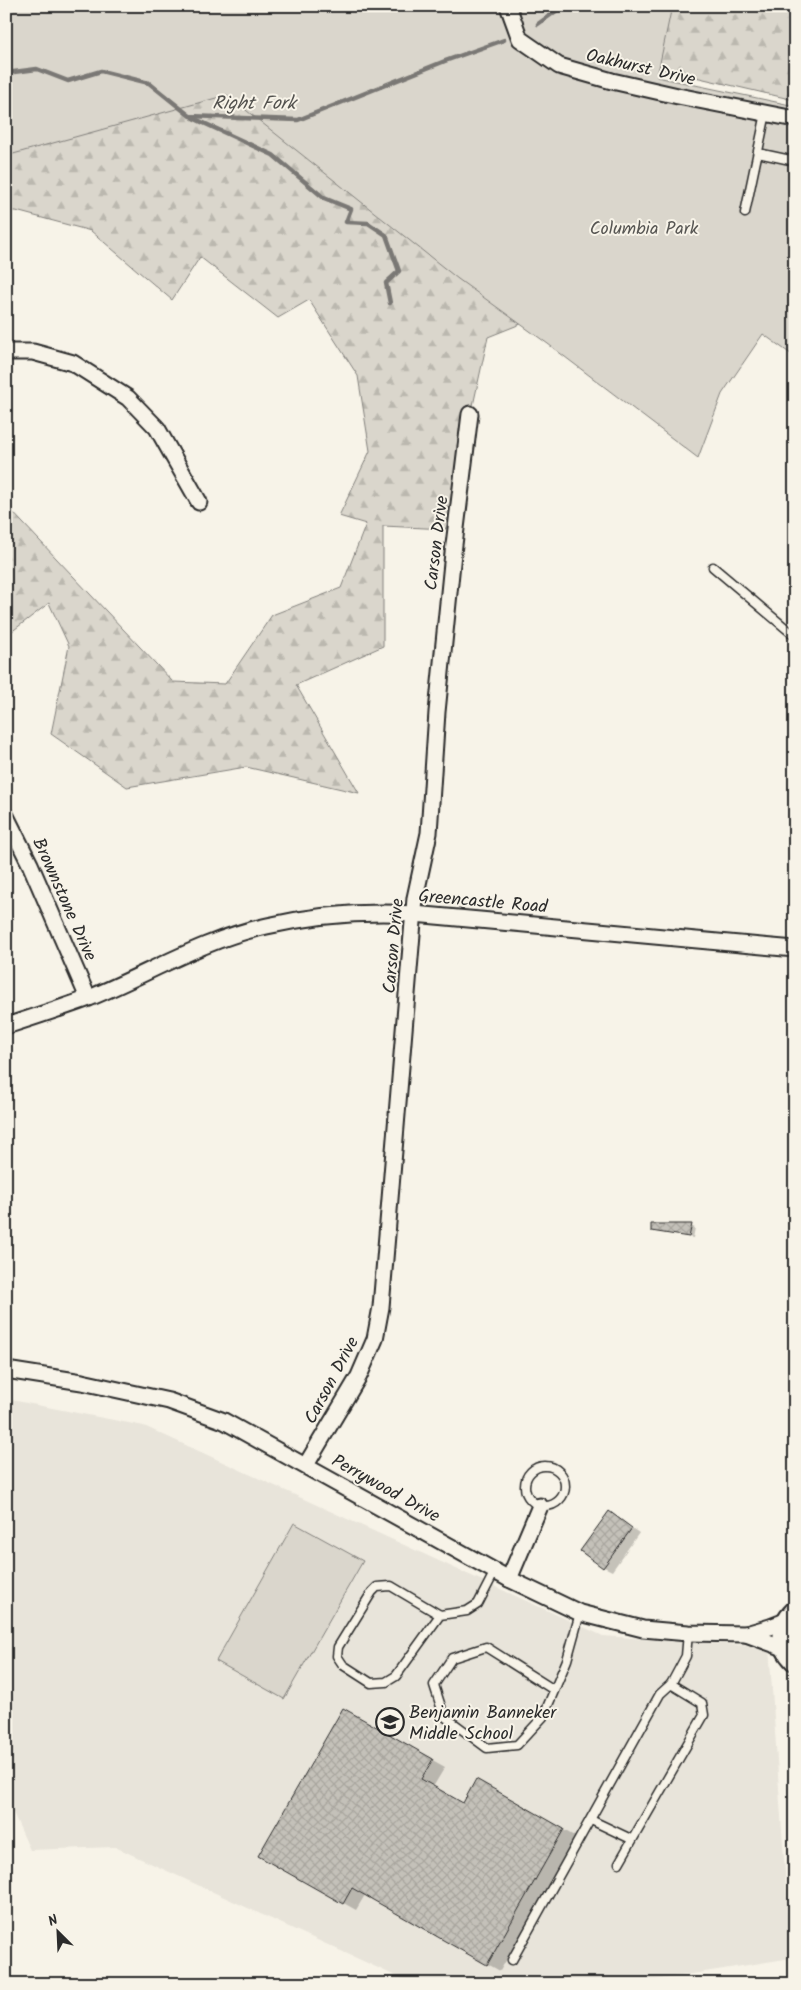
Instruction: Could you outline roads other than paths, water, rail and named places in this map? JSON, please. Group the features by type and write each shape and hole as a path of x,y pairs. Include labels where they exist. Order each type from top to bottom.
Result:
{"main road":[{"path":"792,1616 784,1630 784,1640 792,1657"}],"street":[{"name":"Oakhurst Drive","path":"508,6 520,39 559,66 659,92 795,119"},
{"path":"6,352 33,352 73,363 128,398 157,428 199,502"},
{"name":"Carson Drive","path":"306,1465 359,1376 376,1331 381,1307 415,898 429,833 438,704 453,552 470,414"},
{"name":"Brownstone Drive","path":"6,816 30,864 88,998"},
{"name":"Greencastle Road","path":"6,1026 88,998 213,942 266,926 319,916 384,912 414,914 795,949"},
{"name":"Perrywood Drive","path":"6,1370 82,1382 170,1401 224,1421 495,1571 580,1613 642,1629 688,1633 746,1634 770,1627 792,1616"},
{"path":"509,1578 540,1506"},
{"name":"Perrywood Drive","path":"746,1634 792,1657"}],"lane":[{"path":"744,213 766,113"},
{"path":"758,153 795,161"},
{"path":"713,567 795,636"},
{"path":"545,1465 552,1466 562,1474 565,1480 564,1494 554,1504 540,1506 530,1499 525,1487 526,1480 533,1470 545,1465"},
{"path":"440,1615 396,1676 386,1682 371,1683 343,1666 337,1656 338,1647 377,1587 391,1586 440,1615 467,1611 478,1604 495,1571"},
{"path":"554,1690 486,1647 452,1658 434,1685 444,1716 488,1748 517,1745 543,1717 567,1660 580,1613"},
{"path":"512,1960 660,1694 671,1684 686,1656 688,1633"},
{"path":"619,1863 631,1839 704,1715 702,1703 671,1684"},
{"path":"591,1820 631,1839"}],"waterway":[{"path":"538,24 563,6"},
{"name":"Right Fork","path":"6,73 37,69 68,81 101,71 149,83 190,116 298,120 445,61 504,40"},
{"path":"193,118 273,155 324,198 351,209 346,222 368,223 386,235 399,271 386,283 390,303"}],"place":[{"name":"Benjamin Banneker Middle School","path":"390,1722"}],"park label":[{"name":"Columbia Park","path":"644,228"}]}
